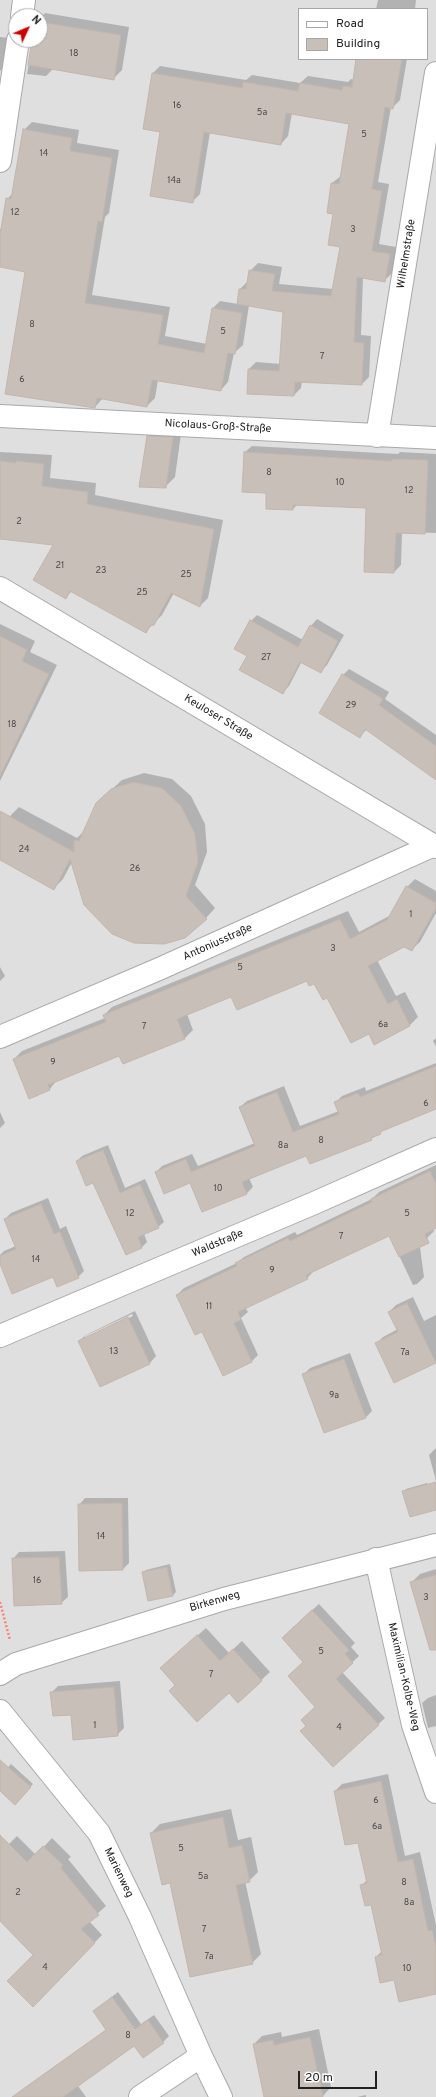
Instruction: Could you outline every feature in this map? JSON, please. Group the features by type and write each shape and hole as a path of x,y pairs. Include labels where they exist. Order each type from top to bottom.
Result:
{"street":[{"path":"0,162 17,48"},
{"name":"Wilhelmstraße","path":"377,436 436,73"},
{"name":"Nicolaus-Groß-Straße","path":"0,416 436,438"},
{"name":"Keuloser Straße","path":"0,588 432,842"},
{"name":"Antoniusstraße","path":"0,1037 166,966 432,842"},
{"name":"Waldstraße","path":"0,1336 305,1207 436,1149"},
{"name":"Birkenweg","path":"8,1669 224,1599 376,1559 436,1545"},
{"name":"Maximilian-Kolbe-Weg","path":"376,1559 413,1725 436,1792"},
{"name":"Marienweg","path":"0,1712 99,1833 140,1917 200,2056 221,2097"},
{"path":"140,2097 200,2056"}],"path":[{"path":"0,1602 8,1669"}],"shaded area":[{"path":"0,0 436,0 436,2097 0,2097"}],"building":[{"path":"48,23 121,35 114,80 28,65 31,48 48,48"},
{"path":"356,60 402,60 393,109 385,107 372,189 382,191 372,251 390,254 385,282 357,277 354,342 364,343 362,385 295,382 294,396 247,394 248,369 279,371 283,312 237,304 239,289 246,289 249,270 275,274 272,291 331,296 340,247 328,245 333,214 327,213 331,183 339,184 349,124 286,113 281,145 204,132 193,203 150,196 160,132 143,129 152,73 242,88 243,82 298,91 300,83 342,90 343,86 352,87"},
{"path":"23,129 72,138 70,151 112,158 102,222 98,221 85,303 163,315 158,344 204,353 212,308 242,313 235,354 228,353 221,391 152,380 147,407 97,398 95,408 5,394 25,272 0,267 0,235 6,198 11,199"},
{"path":"147,436 173,437 166,488 139,487"},
{"path":"244,452 392,461 392,459 428,460 425,534 396,533 394,573 364,572 366,508 293,505 293,510 266,509 266,493 242,492"},
{"path":"0,461 44,464 42,486 88,492 87,504 214,529 200,607 171,593 154,625 150,626 146,633 70,591 66,599 33,580 53,545 0,539"},
{"path":"250,620 298,647 310,625 338,641 321,673 300,662 283,694 239,670 247,656 234,649"},
{"path":"0,636 27,650 22,661 49,674 0,776"},
{"path":"342,674 383,699 379,705 436,746 436,780 365,729 360,738 319,713"},
{"path":"133,782 162,788 181,806 195,834 198,862 186,896 207,919 185,938 164,944 134,943 112,934 84,905 70,859 54,890 0,860 0,811 74,852 74,840 79,841 96,803 111,789"},
{"path":"406,886 436,903 436,908 412,951 404,947 368,966 388,1004 397,999 410,1026 374,1045 369,1034 351,1043 327,998 323,1000 314,984 309,986 307,981 237,1010 231,997 177,1019 185,1039 123,1064 119,1056 48,1085 50,1090 29,1099 13,1059 106,1022 103,1015 340,919 350,939 387,920"},
{"path":"436,1066 436,1109 380,1132 381,1134 371,1138 372,1140 310,1164 306,1156 242,1182 247,1194 202,1212 190,1183 164,1194 155,1172 186,1159 191,1172 255,1146 239,1107 277,1092 293,1132 339,1114 334,1102 358,1093 360,1097"},
{"path":"103,1150 120,1193 140,1184 159,1228 138,1237 142,1248 126,1255 93,1183 86,1186 76,1161"},
{"path":"430,1171 436,1184 436,1228 425,1234 429,1243 399,1257 389,1236 306,1275 308,1279 238,1312 241,1320 234,1323 252,1362 223,1376 202,1332 195,1335 176,1295 237,1266 235,1263 288,1238 290,1241 372,1202 371,1199"},
{"path":"41,1204 54,1234 60,1232 79,1278 57,1287 53,1277 12,1294 0,1264 0,1256 16,1249 4,1219"},
{"path":"407,1303 436,1363 394,1383 375,1343 398,1332 388,1312"},
{"path":"128,1317 150,1364 100,1387 78,1341"},
{"path":"344,1359 366,1418 324,1433 302,1374"},
{"path":"436,1482 436,1510 410,1517 402,1491"},
{"path":"122,1503 123,1570 79,1571 78,1504"},
{"path":"59,1557 62,1604 14,1606 12,1558"},
{"path":"167,1567 173,1596 148,1601 142,1572"},
{"path":"436,1575 436,1650 430,1650 410,1582"},
{"path":"312,1610 349,1650 345,1654 353,1663 336,1679 379,1725 333,1767 300,1731 306,1726 301,1720 315,1707 288,1676 303,1662 282,1638"},
{"path":"197,1635 220,1661 233,1649 262,1681 238,1703 229,1693 197,1722 169,1691 175,1685 160,1668"},
{"path":"114,1687 118,1736 73,1740 71,1715 53,1716 50,1692"},
{"path":"0,1760 31,1787 15,1805 0,1791"},
{"path":"381,1781 398,1862 413,1859 428,1931 432,1930 436,1947 436,1994 399,2002 394,1980 380,1983 375,1957 382,1955 371,1905 365,1906 360,1885 367,1883 358,1843 345,1845 334,1791"},
{"path":"223,1817 229,1848 242,1845 250,1882 236,1885 253,1964 190,1977 170,1883 162,1885 150,1833"},
{"path":"0,1835 27,1862 43,1846 63,1865 61,1868 99,1915 81,1929 95,1943 33,2007 7,1981 33,1955 0,1921"},
{"path":"112,1997 135,2029 148,2020 164,2043 143,2058 134,2046 63,2097 12,2097 106,2030 93,2011"},
{"path":"310,2037 323,2097 264,2097 253,2044 273,2040 274,2045"}]}
